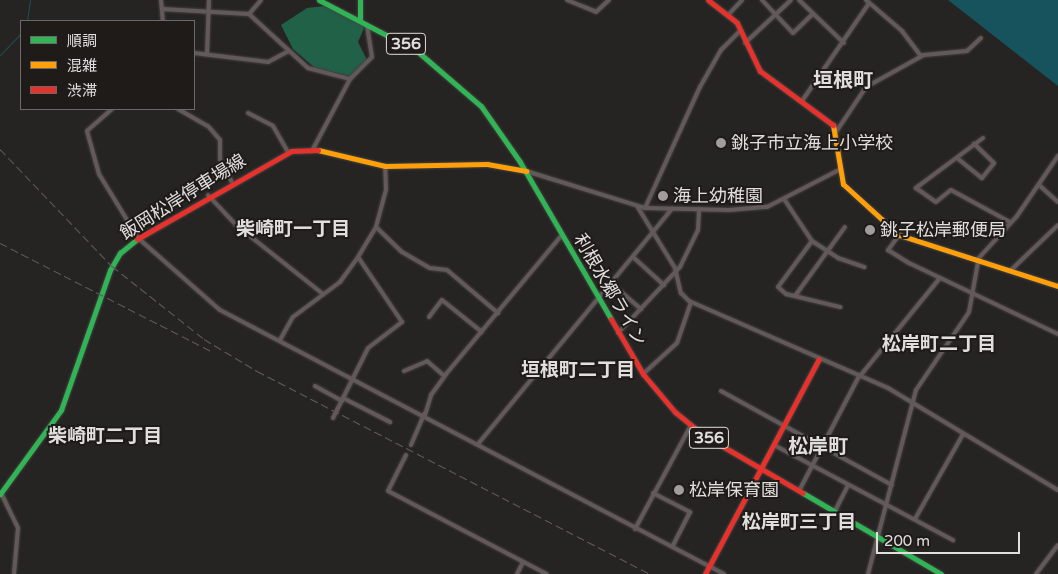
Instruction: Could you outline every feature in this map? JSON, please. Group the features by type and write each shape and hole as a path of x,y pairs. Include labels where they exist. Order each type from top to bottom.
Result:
{"main road":[{"name":"利根水郷ライン","path":"319,0 360,18 430,59 466,90 526,171 618,334 643,374 691,425 762,468 879,534 940,574"},
{"path":"360,0 360,18"},
{"path":"710,0 729,14 740,31 760,71 827,118 836,132 840,169 845,188 899,235 977,262 1058,286"},
{"name":"飯岡松岸停車場線","path":"1,494 61,410 110,270 120,253 138,238 232,181 288,152 312,149 332,150 385,166 487,164 526,171"},
{"path":"705,574 819,359"}],"street":[{"path":"161,0 163,20"},
{"path":"207,54 209,0"},
{"path":"249,14 261,0"},
{"path":"567,0 596,12 609,0"},
{"path":"729,14 742,0"},
{"path":"762,0 793,33 813,14"},
{"path":"745,43 791,0"},
{"path":"799,0 844,43"},
{"path":"802,101 844,43 868,1 902,31 921,56"},
{"path":"162,8 249,14 308,68 350,79"},
{"path":"312,149 350,79 372,58 367,23"},
{"path":"645,208 700,87 721,50 740,31"},
{"path":"836,132 866,88 921,56 967,51 981,38"},
{"path":"195,53 268,62 290,51"},
{"path":"111,110 87,130 99,174 138,238 220,310 425,414 635,529 724,574"},
{"path":"180,110 208,126 220,140 220,158 232,181"},
{"path":"248,113 273,126 288,152"},
{"path":"983,138 916,188 936,202 951,190 1010,222"},
{"path":"957,158 982,178 994,163 974,144"},
{"path":"868,574 913,401 925,372 967,315 973,297 977,262 1039,185 1058,156"},
{"path":"280,340 293,317 340,282 376,227 386,189 385,166"},
{"path":"526,171 645,208 699,209 768,207 840,169"},
{"path":"1039,185 1058,202"},
{"path":"208,195 236,225 323,294"},
{"path":"784,199 812,242 864,266"},
{"path":"637,206 677,271 681,293 691,302 913,401 963,434 1058,490"},
{"path":"478,444 672,209"},
{"path":"618,334 677,271 698,230 699,209"},
{"path":"1010,271 1058,225"},
{"path":"376,227 402,252 430,268 447,270 498,313"},
{"path":"795,296 845,227"},
{"path":"410,445 444,376 562,235"},
{"path":"899,235 888,250 973,297 1058,334"},
{"path":"812,242 778,285 781,291 795,296 840,307"},
{"path":"333,418 368,348 402,322 358,256"},
{"path":"633,257 664,285"},
{"path":"800,489 859,376 939,279"},
{"path":"611,283 641,309"},
{"path":"428,318 442,300 482,332"},
{"path":"643,374 678,343 691,302"},
{"path":"404,371 428,361 444,376"},
{"path":"315,386 390,422"},
{"path":"721,391 823,444 892,485"},
{"path":"635,529 691,425"},
{"path":"915,519 963,434"},
{"path":"774,446 953,540"},
{"path":"406,456 388,491 547,574"},
{"path":"836,510 848,485"},
{"path":"653,493 690,512 672,547"},
{"path":"1,494 18,528 14,574"},
{"path":"1036,574 1058,546"},
{"path":"516,574 523,562"}],"green space":[{"path":"324,6 365,26 358,42 367,60 350,76 315,68 293,49 281,25 307,8"}],"water":[{"path":"948,0 1058,0 1058,86"}],"waterway":[{"path":"27,20 30,0"},
{"path":"0,55 20,34"}],"railway":[{"path":"0,149 112,266 204,339 257,371 651,574"},
{"path":"0,243 211,351"}],"traffic: fast":[{"path":"319,0 417,51 481,106 520,162 611,319"},
{"path":"360,0 360,18"},
{"path":"0,494 61,410 110,270 120,253 137,239"},
{"path":"803,493 941,574"}],"traffic: slow":[{"path":"833,125 843,184 899,235 1058,286"},
{"path":"318,150 385,166 487,164 526,171"}],"traffic: jam":[{"path":"708,0 737,23 760,71 833,125"},
{"path":"137,239 291,151 318,150"},
{"path":"611,319 643,374 675,412 705,436 803,493"},
{"path":"705,574 819,359"}],"place":[{"name":"銚子市立海上小学校","path":"721,143"},
{"name":"海上幼稚園","path":"663,196"},
{"name":"銚子松岸郵便局","path":"870,230"},
{"name":"松岸保育園","path":"679,490"}],"district":[{"name":"垣根町","path":"843,81"},
{"name":"柴崎町一丁目","path":"293,230"},
{"name":"松岸町二丁目","path":"939,345"},
{"name":"垣根町二丁目","path":"578,371"},
{"name":"柴崎町二丁目","path":"105,437"},
{"name":"松岸町","path":"818,447"},
{"name":"松岸町三丁目","path":"799,523"}]}
